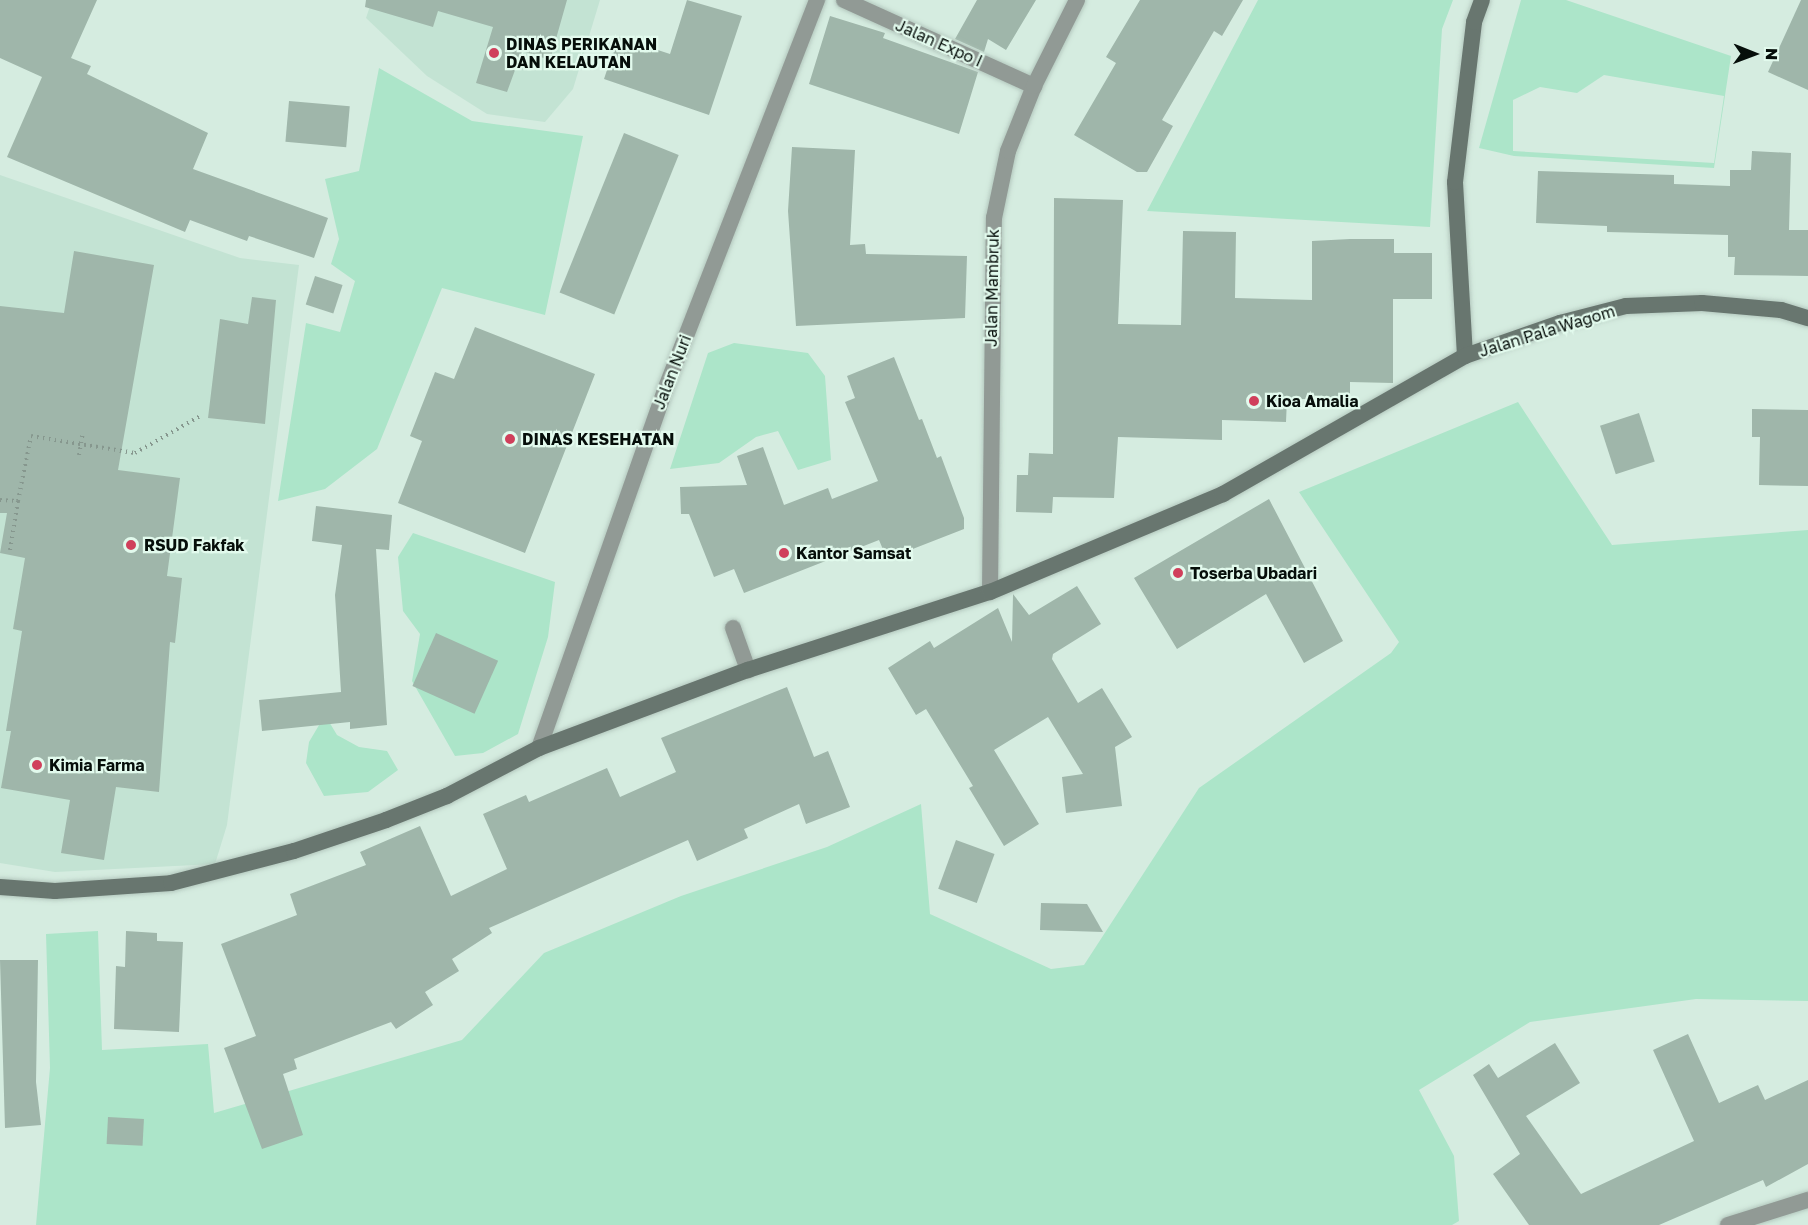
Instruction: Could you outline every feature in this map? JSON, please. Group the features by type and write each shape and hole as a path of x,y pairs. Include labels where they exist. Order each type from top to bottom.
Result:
{"main road":[{"path":"1465,356 1455,182 1474,22 1482,0"},
{"name":"Jalan Pala Wagom","path":"0,887 55,891 171,883 222,870 386,820 447,796 539,748 748,670 990,592 1223,494 1465,356 1560,323 1626,306 1746,306 1808,318"}],"street":[{"name":"Jalan Nuri","path":"539,748 669,380 817,0"},
{"name":"Jalan Expo I","path":"844,0 1034,86"},
{"name":"Jalan Mambruk","path":"990,592 994,218 1008,151 1034,86 1077,0"},
{"path":"733,628 748,670"},
{"path":"1728,1225 1808,1200"}],"path":[{"path":"10,550 31,436 135,453 202,415"},
{"path":"79,455 83,432"},
{"path":"0,500 18,501"}],"shaded area":[{"name":"DINAS PERIKANAN DAN KELAUTAN","path":"372,0 600,0 573,89 545,122 487,114 427,76 366,18"},
{"name":"RSUD Fakfak","path":"0,175 240,258 299,265 227,825 215,864 55,872 0,863"}],"green space":[{"path":"1258,0 1453,0 1442,29 1430,227 1147,211"},
{"path":"1521,0 1566,0 1731,56 1714,168 1514,156 1479,148","holes":["1604,75 1724,96 1714,163 1513,151 1513,100 1540,87 1577,93"]},
{"path":"379,68 472,121 583,136 545,315 442,288 377,449 325,489 278,501 306,323 340,332 355,281 331,264 339,239 325,179 359,171"},
{"path":"734,343 808,353 825,376 831,460 798,470 778,431 756,437 719,463 670,469 708,353"},
{"path":"1518,402 1612,545 1808,530 1808,1001 1696,999 1530,1022 1419,1090 1454,1156 1459,1221 1452,1225 36,1225 50,1068 46,934 98,931 102,1050 208,1044 214,1113 462,1040 544,953 681,896 827,847 921,804 930,914 1051,969 1084,965 1199,788 1391,653 1399,642 1299,492"},
{"path":"413,533 555,582 548,637 518,734 483,753 455,756 412,681 420,634 403,611 398,557"},
{"path":"325,715 337,735 359,747 387,751 398,770 368,792 324,796 306,763 309,742"}],"building":[{"path":"0,0 97,0 71,58 91,66 87,74 208,133 193,169 328,218 314,258 249,236 247,241 190,220 185,232 7,157 42,77 0,58"},
{"path":"366,0 567,0 550,60 522,51 507,92 476,83 493,27 438,11 433,27 365,7"},
{"path":"687,0 742,16 709,115 604,79 618,37 670,54"},
{"path":"977,0 1036,0 1006,50 988,39 984,52 955,39"},
{"path":"1140,0 1243,0 1222,36 1214,31 1162,120 1173,126 1147,172 1137,172 1074,135 1116,63 1106,57"},
{"path":"1801,0 1808,0 1808,90 1768,72"},
{"path":"830,16 885,33 883,38 978,72 959,134 809,84"},
{"path":"289,101 350,106 346,147 285,142"},
{"path":"624,133 679,155 614,315 560,292"},
{"path":"792,147 855,150 850,245 865,244 866,254 967,256 965,318 796,326 788,211"},
{"path":"1752,151 1791,153 1789,230 1808,230 1808,276 1734,275 1735,257 1728,257 1728,235 1607,232 1607,226 1536,223 1538,171 1674,175 1674,184 1730,186 1730,170 1751,170"},
{"path":"1054,198 1123,200 1118,324 1181,325 1183,231 1236,232 1235,298 1312,300 1312,241 1394,239 1394,253 1432,253 1432,299 1393,299 1393,383 1350,382 1350,399 1287,399 1286,422 1222,420 1222,440 1118,437 1114,498 1053,497 1052,513 1016,512 1017,475 1028,475 1029,453 1053,454"},
{"path":"74,251 154,265 118,470 180,478 167,576 182,578 175,643 170,642 159,792 116,787 104,860 61,853 70,800 1,788 11,731 6,731 22,631 13,629 25,558 0,553 7,513 0,513 0,306 64,313"},
{"path":"315,276 343,285 333,313 306,305"},
{"path":"252,297 276,300 265,424 208,418 220,319 248,324"},
{"path":"475,327 595,374 525,553 398,503 422,441 410,436 435,372 454,379"},
{"path":"894,357 937,458 941,456 964,518 964,529 887,559 879,540 744,593 734,569 714,577 689,514 681,514 680,487 747,485 737,456 763,447 784,505 828,488 832,499 878,481 845,402 855,398 847,376"},
{"path":"1752,409 1808,410 1808,486 1759,485 1760,437 1752,437"},
{"path":"1639,413 1655,462 1616,474 1600,426"},
{"path":"1269,499 1343,641 1304,663 1266,594 1177,649 1134,578"},
{"path":"316,506 392,515 389,550 376,549 387,725 350,729 350,722 262,731 259,700 341,692 335,595 342,545 312,541"},
{"path":"1077,586 1101,624 1053,654 1052,659 1078,703 1102,688 1132,737 1115,747 1122,806 1066,813 1062,777 1083,774 1048,717 994,750 1039,824 1004,846 969,788 973,786 926,709 916,715 888,668 930,641 934,648 998,608 1012,642 1013,594 1029,615"},
{"path":"436,633 498,661 475,714 412,686"},
{"path":"787,687 814,757 828,751 850,807 806,824 799,804 744,829 748,838 697,861 688,840 489,928 492,933 452,959 459,971 425,992 433,1005 396,1029 391,1022 294,1059 297,1069 283,1074 303,1135 262,1149 224,1048 256,1036 221,944 297,915 290,894 366,865 360,852 420,826 451,896 507,869 483,814 526,795 529,802 607,768 620,797 676,772 661,738"},
{"path":"956,840 995,854 977,903 938,889"},
{"path":"1041,903 1087,904 1103,932 1040,930"},
{"path":"126,931 157,933 157,941 183,942 179,1032 114,1029 116,966 125,967"},
{"path":"0,960 38,960 36,1082 41,1125 5,1128"},
{"path":"1688,1034 1719,1103 1758,1085 1765,1100 1808,1080 1808,1164 1766,1187 1763,1180 1659,1225 1529,1225 1493,1174 1520,1154 1473,1075 1489,1064 1498,1078 1555,1043 1580,1083 1526,1116 1581,1194 1694,1141 1653,1050"},
{"path":"108,1117 144,1119 143,1146 107,1144"}],"place":[{"name":"DINAS PERIKANAN DAN KELAUTAN","path":"494,53"},
{"name":"Kioa Amalia","path":"1254,401"},
{"name":"DINAS KESEHATAN","path":"510,439"},
{"name":"RSUD Fakfak","path":"131,545"},
{"name":"Kantor Samsat","path":"784,553"},
{"name":"Toserba Ubadari","path":"1178,573"},
{"name":"Kimia Farma","path":"37,765"}]}
